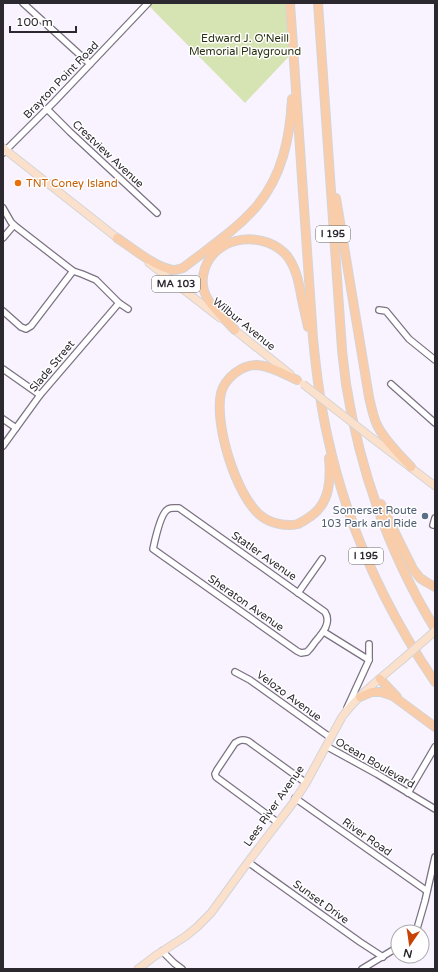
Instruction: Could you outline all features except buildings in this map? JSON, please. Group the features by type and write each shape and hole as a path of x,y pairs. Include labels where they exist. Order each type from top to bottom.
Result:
{"highway":[{"name":"I 195","path":"290,3 310,306 316,370 324,418 344,496 366,557 397,620 418,657 435,682"},
{"name":"I 195","path":"318,3 338,305 343,361 352,416 363,463 378,509 396,554 435,630"},
{"path":"117,238 155,264 164,268 175,270 183,268 208,249 255,208 263,199 278,174 286,149 290,123 293,56"},
{"path":"327,144 371,407 377,424 391,446 411,467"},
{"path":"235,330 210,302 206,295 202,279 206,264 214,252 226,244 248,239 264,241 272,244 283,252 296,272 316,370"},
{"path":"300,382 272,368 256,365 238,371 232,375 224,385 221,393 220,412 224,440 239,484 254,509 266,519 282,524 297,524 314,514 323,504 328,492 330,474 324,418"},
{"path":"363,463 392,528 413,569 420,578 435,587"},
{"path":"380,679 411,709"},
{"path":"360,696 372,692 381,692 393,696 435,727"}],"main road":[{"name":"Wilbur Avenue","path":"4,151 435,486"},
{"name":"Lees River Avenue","path":"138,969 162,951 186,936 205,920 306,783 347,710 360,696 435,630"}],"street":[{"name":"Brayton Point Road","path":"4,151 47,109 148,3"},
{"path":"27,4 90,64"},
{"name":"Crestview Avenue","path":"47,109 157,213"},
{"path":"3,208 14,225 73,271 96,280 119,303 128,309"},
{"path":"3,238 14,225"},
{"path":"3,311 21,327 26,329 31,326 73,271"},
{"name":"Slade Street","path":"3,446 40,395 119,303"},
{"path":"379,310 386,311 409,339 435,360"},
{"path":"3,369 40,395"},
{"path":"391,384 435,423"},
{"path":"3,418 16,428"},
{"name":"Statler Avenue","path":"153,549 156,535 166,511 168,509 179,508 321,609 327,615 327,623 324,632"},
{"path":"432,525 435,518"},
{"name":"Sheraton Avenue","path":"153,549 297,652 307,652 324,632"},
{"path":"298,593 322,559"},
{"path":"324,632 369,660"},
{"path":"347,710 369,660 369,644"},
{"name":"Velozo Avenue","path":"234,672 250,680 331,738"},
{"path":"277,822 216,777 215,774 217,770 235,743 240,740 248,741 306,783"},
{"name":"Ocean Boulevard","path":"326,746 435,809"},
{"path":"408,793 435,747"},
{"name":"River Road","path":"295,798 427,891"},
{"path":"418,924 435,857"},
{"name":"Sunset Drive","path":"248,862 383,957"},
{"path":"162,951 182,969"},
{"path":"362,969 390,952"}],"green space":[{"name":"Edward J. O'Neill Memorial Playground","path":"146,3 294,3 297,48 245,103"}],"place":[{"name":"TNT Coney Island","path":"18,183"},
{"name":"Somerset Route 103 Park and Ride","path":"425,516"}]}
